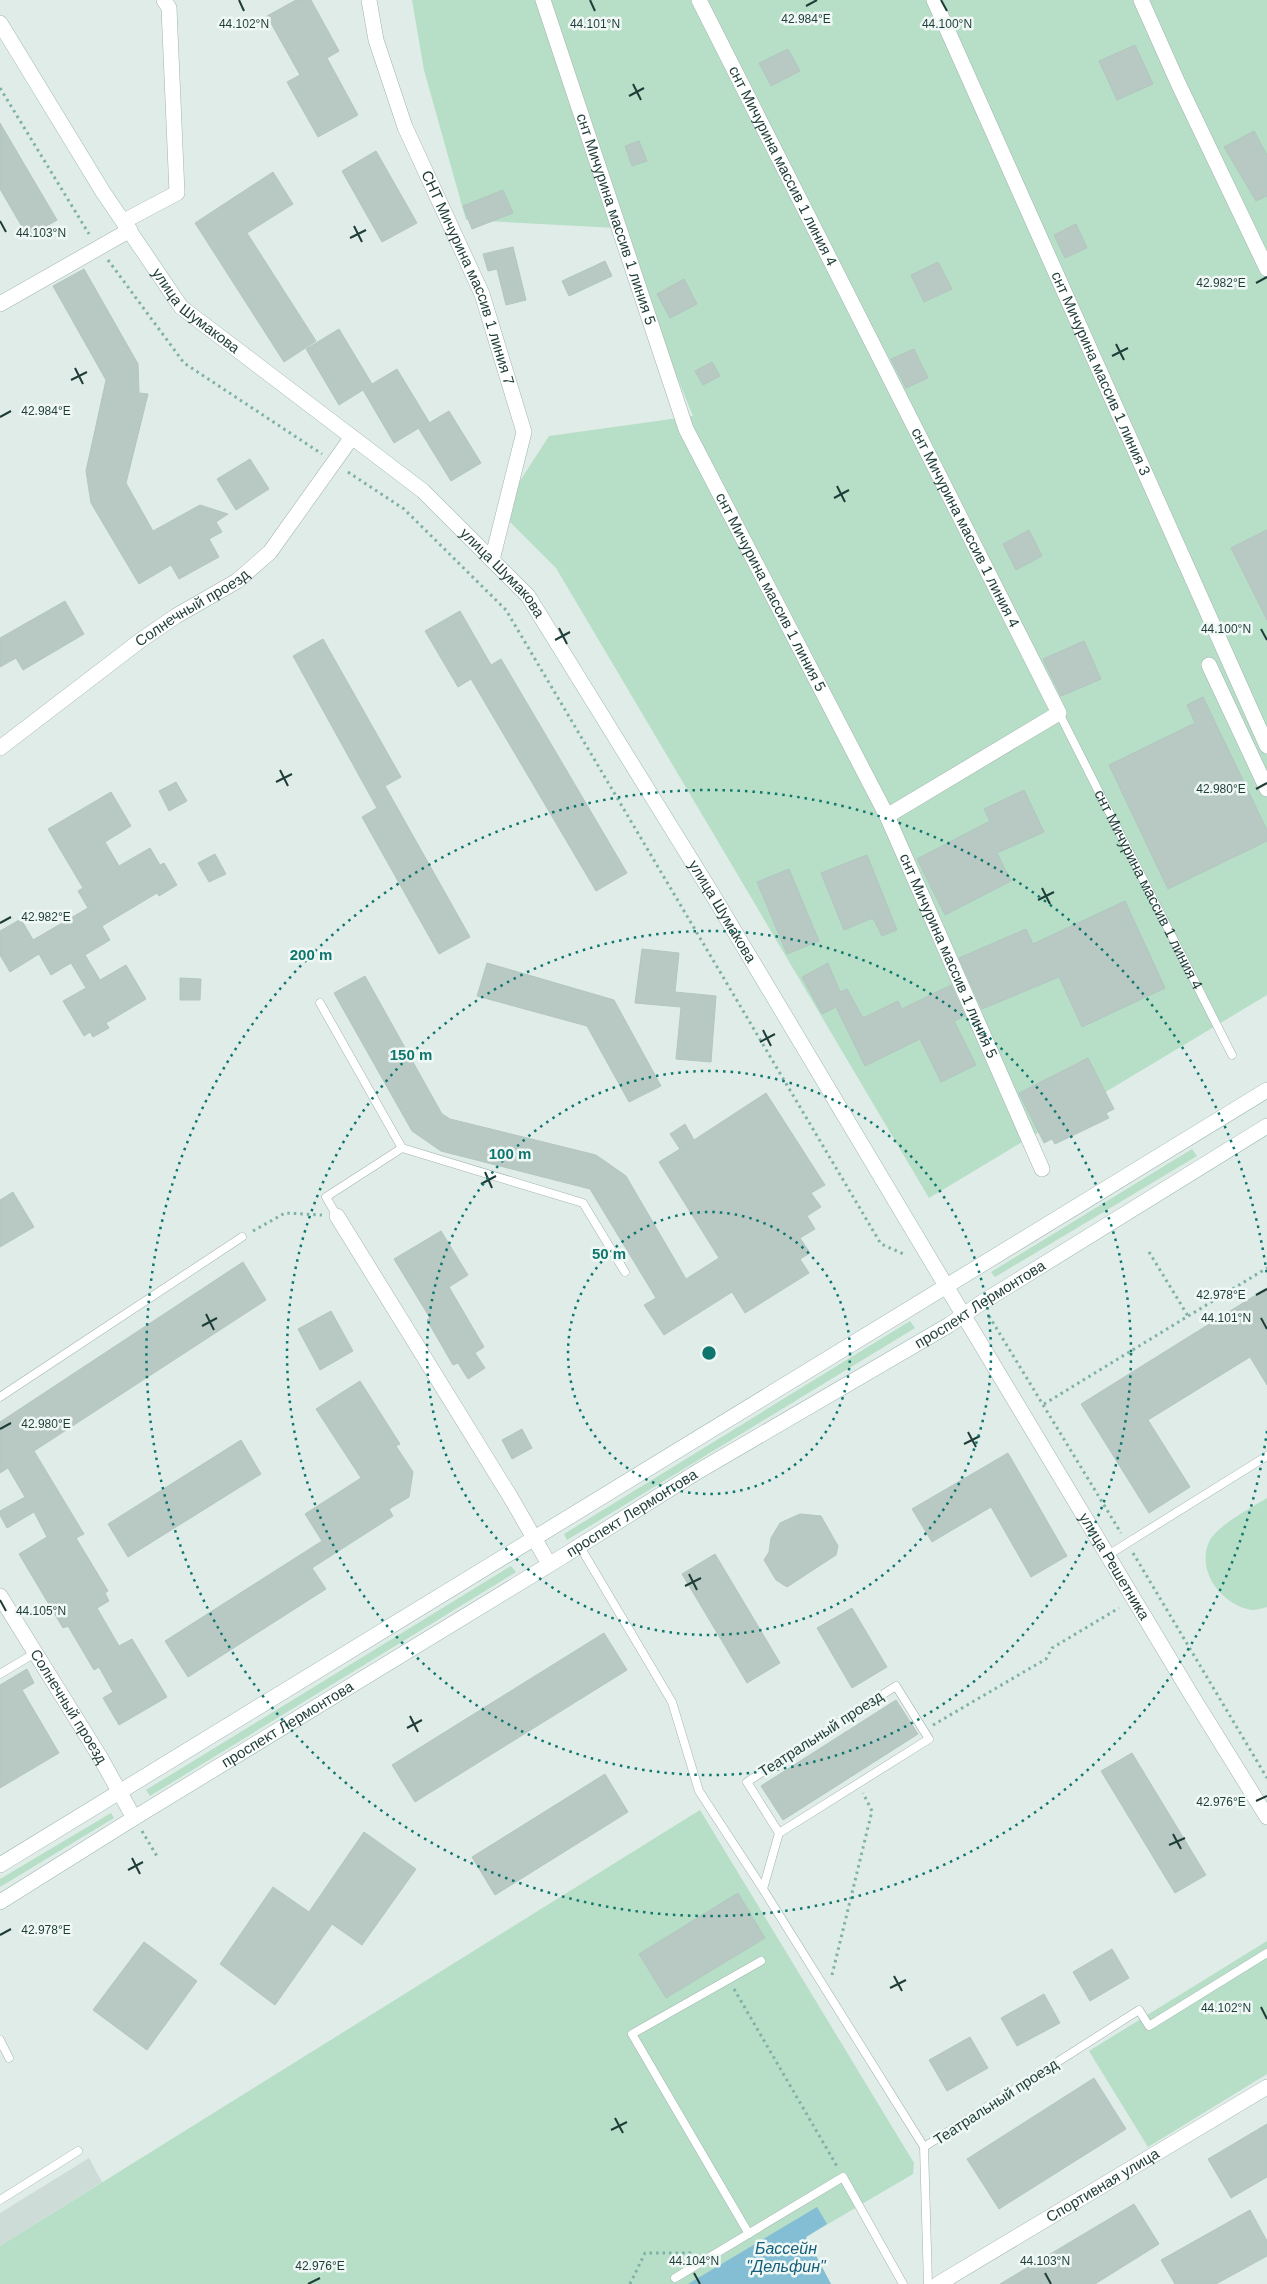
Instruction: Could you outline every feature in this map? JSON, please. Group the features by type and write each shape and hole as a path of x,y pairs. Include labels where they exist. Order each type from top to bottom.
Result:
{"street":[{"path":"0,304 99,248 127,226 177,194 169,8 164,0"},
{"name":"СНТ Мичурина массив 1 линия 7","path":"369,0 376,40 405,127 482,294 524,432 492,560"},
{"name":"снт Мичурина массив 1 линия 5","path":"543,0 686,429 887,816 1042,1169"},
{"name":"снт Мичурина массив 1 линия 4","path":"699,0 1059,713"},
{"name":"снт Мичурина массив 1 линия 3","path":"934,0 1267,746"},
{"path":"1141,0 1178,83 1267,270"},
{"name":"улица Шумакова","path":"0,22 103,192 181,307 423,491 528,596 712,892 964,1316"},
{"name":"Солнечный проезд","path":"0,748 141,640 176,616 237,581 270,552 352,437"},
{"path":"1209,665 1267,789"},
{"path":"887,816 1059,713"},
{"name":"проспект Лермонтова","path":"0,1865 1267,1090"},
{"name":"проспект Лермонтова","path":"0,1902 697,1472 964,1316 1267,1126"},
{"path":"337,1216 549,1564"},
{"name":"улица Решетника","path":"964,1316 1267,1816"},
{"name":"Солнечный проезд","path":"0,1596 134,1818"},
{"name":"Спортивная улица","path":"938,2284 1267,2087"}],"lane":[{"name":"снт Мичурина массив 1 линия 4","path":"1059,713 1232,1055"},
{"path":"320,1003 402,1148 583,1203 624,1272"},
{"path":"337,1216 326,1197 402,1148"},
{"path":"0,1397 242,1237"},
{"path":"1108,1555 1267,1456"},
{"name":"Театральный проезд","path":"579,1545 672,1702 699,1791 924,2147 1139,2010 1149,2026 1267,1953"},
{"path":"0,1674 35,1653"},
{"name":"Театральный проезд","path":"779,1834 747,1782 896,1686 924,1730"},
{"path":"762,1889 779,1834 929,1739 924,1730"},
{"path":"749,2234 632,2034 761,1961"},
{"path":"0,2040 9,2058"},
{"path":"924,2147 928,2284"},
{"path":"0,2200 78,2151"},
{"path":"675,2278 843,2177 903,2284"}],"path":[{"path":"0,88 99,248 184,363 404,509 506,610 881,1244 906,1255"},
{"path":"242,1237 285,1213 337,1216"},
{"path":"1149,1252 1188,1316"},
{"path":"1044,1404 1267,1268"},
{"path":"924,1730 1046,1659 1052,1648 1119,1608"},
{"path":"828,1993 872,1811 858,1784"},
{"path":"134,1818 158,1858"},
{"path":"728,1979 843,2177"},
{"path":"630,2284 645,2253 718,2252"}],"shaded area":[{"path":"89,2158 102,2182 0,2246 0,2213"}],"green space":[{"path":"412,0 1267,0 1267,995 929,1198 556,568 500,512 549,436 693,416 616,228 466,220 424,70"},
{"path":"1192,1149 1197,1156 995,1277 991,1272"},
{"path":"910,1321 915,1328 567,1540 564,1534"},
{"path":"1267,1498 1267,1607 1252,1610 1241,1607 1231,1601 1214,1585 1206,1565 1206,1553 1209,1542 1219,1529"},
{"path":"511,1566 516,1572 150,1796 146,1790"},
{"path":"700,1810 914,2163 913,2174 806,2237 831,2284 0,2284 0,2246"},
{"path":"111,1813 114,1818 0,1887 0,1879"},
{"path":"1267,1941 1267,2074 1148,2147 1089,2051"}],"water":[{"name":"Бассейн \"Дельфин\"","path":"817,2207 827,2224 806,2237 831,2284 688,2284"}],"building":[{"path":"296,0 311,0 339,51 327,58 358,115 318,137 287,82 300,75 267,16"},
{"path":"1135,45 1153,84 1117,100 1099,61"},
{"path":"788,49 800,71 771,86 759,63"},
{"path":"0,123 57,220 28,237 0,189"},
{"path":"1254,131 1267,155 1267,196 1256,201 1224,147"},
{"path":"639,141 647,161 632,166 625,146"},
{"path":"376,151 417,223 382,242 342,171"},
{"path":"273,172 293,204 247,233 316,341 284,362 195,223"},
{"path":"503,190 513,213 472,229 463,206"},
{"path":"1076,224 1087,248 1065,258 1054,235"},
{"path":"513,247 526,300 506,305 497,269 488,271 483,254"},
{"path":"605,261 612,276 569,296 562,281"},
{"path":"938,262 952,289 924,302 911,275"},
{"path":"84,269 138,364 139,393 148,394 126,483 153,531 200,505 228,514 216,522 222,532 209,539 219,557 179,579 171,565 139,584 91,503 86,471 106,380 53,286"},
{"path":"684,279 697,304 670,318 657,294"},
{"path":"339,329 372,384 397,369 429,422 394,443 363,390 339,405 306,349"},
{"path":"914,349 928,378 906,388 891,359"},
{"path":"712,362 720,376 703,385 695,371"},
{"path":"449,411 481,463 451,481 419,429"},
{"path":"250,459 269,489 236,510 217,479"},
{"path":"1029,530 1042,556 1016,570 1003,544"},
{"path":"1267,530 1267,620 1231,548"},
{"path":"65,601 84,634 23,670 16,658 0,667 0,638"},
{"path":"460,611 491,665 501,659 627,873 596,891 471,679 458,687 425,631"},
{"path":"323,639 401,777 385,786 470,937 439,954 362,817 377,808 293,656"},
{"path":"1084,641 1101,679 1061,696 1043,659"},
{"path":"1203,697 1267,830 1267,841 1168,889 1109,765 1195,723 1187,705"},
{"path":"176,782 187,801 169,811 159,791"},
{"path":"1024,790 1044,832 997,853 1011,881 945,915 917,859 990,821 984,809"},
{"path":"111,792 131,826 105,842 119,866 150,848 160,865 164,863 177,885 159,896 157,893 102,926 110,940 85,955 100,980 126,965 146,999 106,1023 109,1028 93,1037 90,1032 84,1036 63,1001 86,988 71,963 51,975 39,954 10,972 0,955 0,931 21,919 33,940 88,908 78,891 83,888 48,829"},
{"path":"215,854 226,874 209,882 198,863"},
{"path":"867,855 897,930 882,936 873,918 844,930 821,873"},
{"path":"789,869 819,941 787,954 757,882"},
{"path":"1125,901 1165,988 1082,1027 1059,977 982,1009 959,958 1026,929 1033,944"},
{"path":"642,949 679,953 675,992 716,996 711,1062 676,1059 681,1007 635,1003"},
{"path":"487,963 614,1000 661,1086 629,1102 587,1026 477,996"},
{"path":"828,963 840,992 847,989 863,1018 898,1001 902,1009 951,985 965,1016 954,1021 976,1065 941,1082 920,1039 865,1066 836,1007 822,1014 802,977"},
{"path":"365,976 442,1114 450,1119 596,1155 626,1176 686,1279 719,1258 659,1162 680,1149 670,1134 685,1124 694,1140 766,1093 825,1185 811,1193 821,1207 807,1216 815,1229 800,1238 810,1253 800,1259 809,1273 745,1313 732,1292 664,1335 644,1305 656,1298 590,1189 441,1151 412,1131 334,993"},
{"path":"180,978 201,979 200,1000 180,1000"},
{"path":"1088,1058 1114,1109 1106,1113 1109,1118 1055,1144 1052,1139 1044,1143 1019,1093"},
{"path":"13,1192 34,1227 0,1247 0,1200"},
{"path":"441,1231 468,1275 449,1287 484,1347 475,1353 485,1368 468,1379 458,1363 453,1365 427,1320 430,1318 394,1259"},
{"path":"243,1262 266,1300 34,1451 84,1534 76,1538 108,1591 105,1593 109,1601 97,1608 119,1646 132,1639 167,1697 119,1725 103,1698 113,1692 99,1667 94,1670 68,1626 63,1628 19,1554 47,1537 34,1512 7,1528 0,1515 0,1511 25,1497 8,1468 0,1473 0,1422"},
{"path":"1267,1288 1267,1385 1250,1357 1148,1420 1190,1487 1149,1513 1081,1404"},
{"path":"331,1311 353,1351 320,1370 298,1329"},
{"path":"360,1381 400,1444 396,1446 413,1472 409,1497 389,1509 393,1516 312,1568 326,1589 188,1677 165,1641 322,1541 305,1514 361,1478 316,1409"},
{"path":"522,1429 532,1448 512,1459 502,1440"},
{"path":"241,1440 261,1474 128,1557 108,1524"},
{"path":"1008,1453 1067,1556 1031,1577 991,1507 932,1542 912,1509"},
{"path":"800,1514 821,1516 838,1546 836,1555 787,1587 776,1580 764,1560 769,1552 771,1538 780,1523"},
{"path":"715,1554 780,1663 747,1683 682,1574"},
{"path":"852,1608 887,1667 852,1688 817,1628"},
{"path":"604,1633 627,1670 415,1802 392,1765"},
{"path":"27,1669 34,1683 22,1690 59,1753 0,1788 0,1685"},
{"path":"896,1700 918,1734 783,1820 761,1786"},
{"path":"1132,1753 1206,1875 1175,1893 1101,1771"},
{"path":"605,1774 628,1812 495,1895 472,1857"},
{"path":"364,1832 416,1869 362,1945 332,1924 275,2005 220,1964 273,1887 309,1912"},
{"path":"738,1893 765,1938 666,1998 639,1954"},
{"path":"144,1942 197,1981 147,2050 93,2010"},
{"path":"1112,1949 1129,1978 1090,2001 1073,1972"},
{"path":"1044,1994 1060,2023 1017,2046 1001,2018"},
{"path":"970,2037 988,2068 947,2091 929,2060"},
{"path":"1094,2078 1126,2129 999,2209 967,2159"},
{"path":"1267,2124 1267,2177 1231,2198 1208,2159"},
{"path":"1134,2204 1159,2244 1095,2284 1000,2284"},
{"path":"1250,2210 1267,2241 1267,2256 1216,2284 1175,2284 1161,2260"}]}
